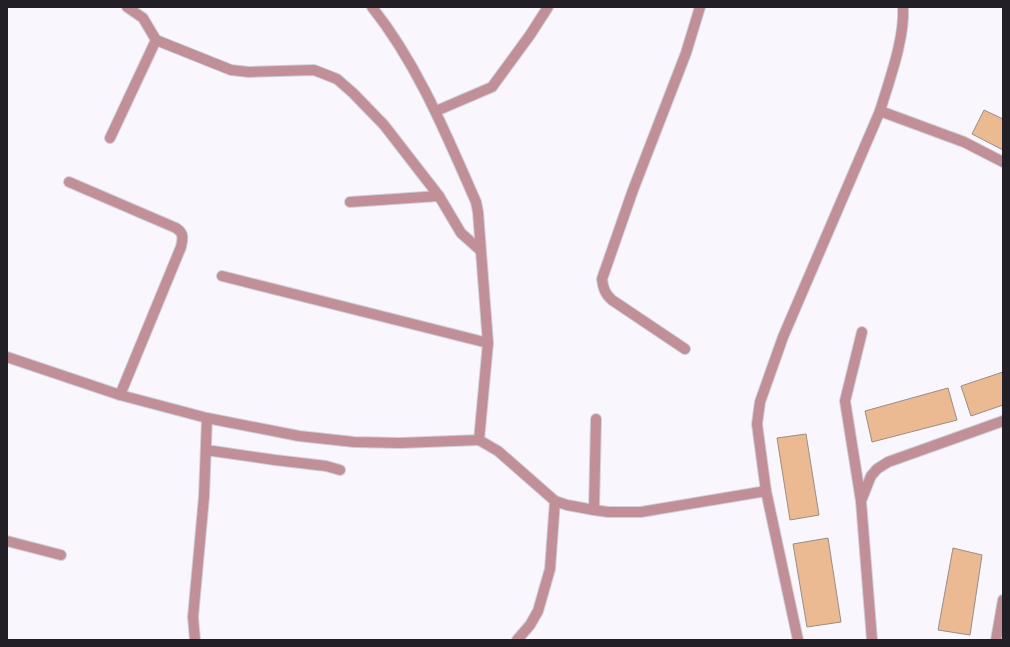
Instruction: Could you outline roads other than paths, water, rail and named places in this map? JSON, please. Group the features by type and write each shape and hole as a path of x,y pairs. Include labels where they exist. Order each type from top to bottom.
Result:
{"street":[{"path":"127,7 143,18 156,40 231,70 249,72 314,70 337,79 384,125 439,196 461,233 480,250"},
{"path":"372,7 407,57 436,111 476,202 488,343 479,440"},
{"path":"436,111 492,87 530,35 548,7"},
{"path":"684,350 612,300 603,288 602,279 633,190 686,53 700,7"},
{"path":"798,640 766,491 757,424 760,402 783,337 880,111 901,36 903,7"},
{"path":"110,138 156,40"},
{"path":"880,111 964,142 1003,162"},
{"path":"69,182 176,228 183,235 181,247 120,395"},
{"path":"350,202 439,196"},
{"path":"222,276 488,343"},
{"path":"862,332 845,401 861,501 872,640"},
{"path":"7,357 120,395 207,418 299,436 354,442 400,443 479,440 498,451 554,501 594,510 608,512 641,512 766,491"},
{"path":"195,640 193,617 204,497 207,418"},
{"path":"594,510 596,419"},
{"path":"861,501 871,476 878,468 888,462 1003,421"},
{"path":"206,450 326,466 340,470"},
{"path":"518,640 530,625 538,611 550,569 554,501"},
{"path":"7,541 60,555"},
{"path":"996,640 1003,600"}]}
